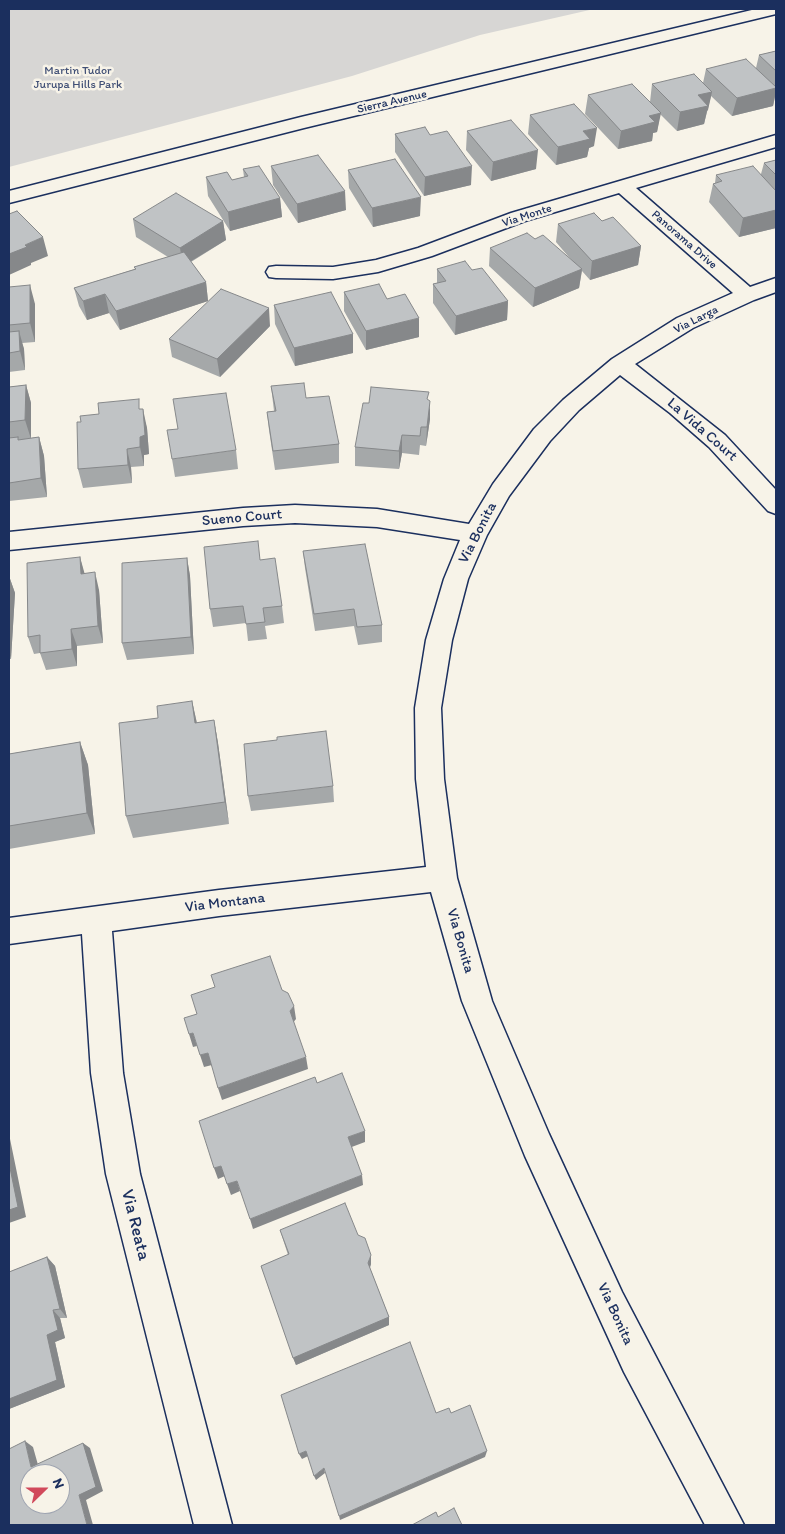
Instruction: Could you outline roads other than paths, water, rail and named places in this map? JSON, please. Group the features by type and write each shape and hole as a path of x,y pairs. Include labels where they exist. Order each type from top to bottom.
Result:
{"street":[{"name":"Sierra Avenue","path":"9,197 310,121 776,9"},
{"name":"Via Monte","path":"276,272 333,273 378,266 425,252 518,217 776,141"},
{"name":"Panorama Drive","path":"622,186 746,295"},
{"name":"Via Larga","path":"620,364 685,323 746,295 776,285"},
{"name":"La Vida Court","path":"620,364 678,408 717,441 776,505"},
{"name":"Via Bonita","path":"620,364 571,405 542,435 501,490 475,534 456,579 439,640 428,708 430,779 442,878 477,1001 537,1145 637,1359 725,1525"},
{"name":"Sueno Court","path":"9,541 234,518 295,514 377,518 475,534"},
{"name":"Via Montana","path":"9,931 442,878"},
{"name":"Via Reata","path":"96,919 107,1072 123,1174 168,1358 213,1525"}],"park label":[{"name":"Martin Tudor Jurupa Hills Park","path":"78,78"}]}
